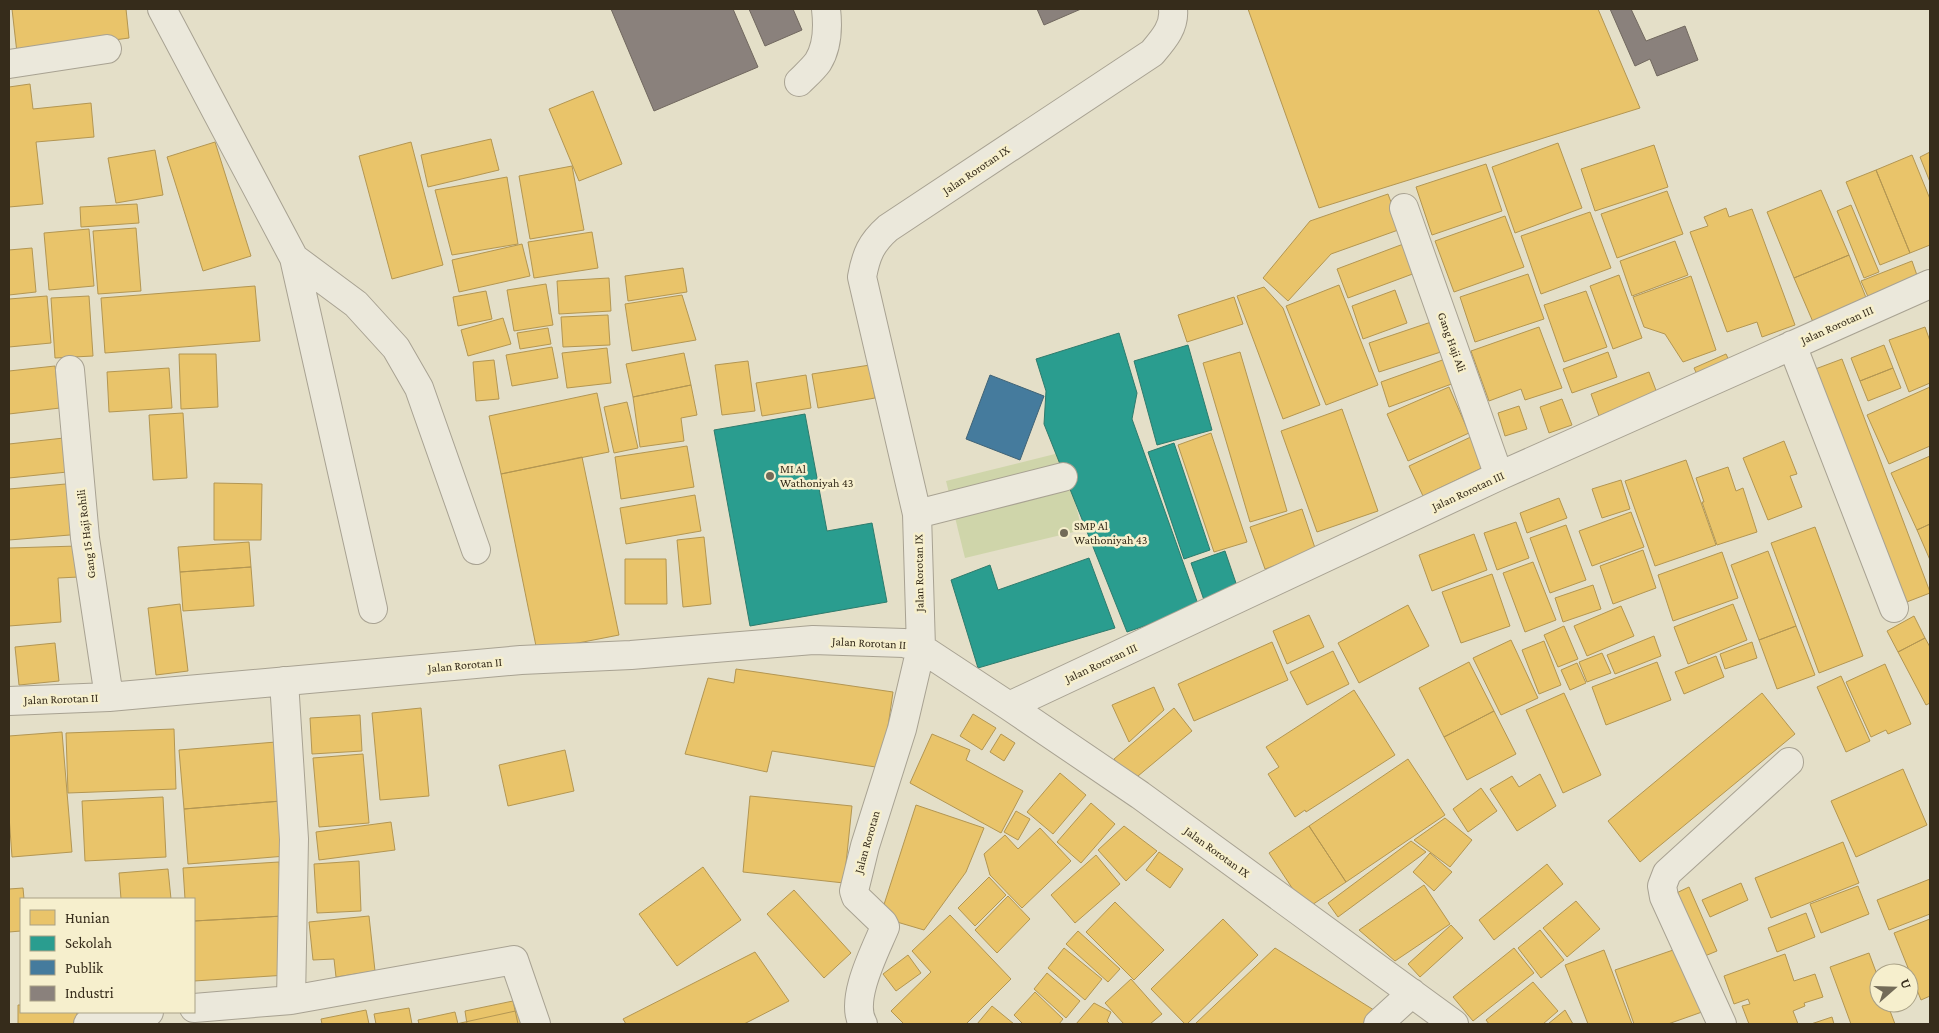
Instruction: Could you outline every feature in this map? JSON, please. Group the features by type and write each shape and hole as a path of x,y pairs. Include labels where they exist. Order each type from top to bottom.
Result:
{"street":[{"path":"162,9 294,258 373,609"},
{"path":"799,82 821,55 828,27 826,9"},
{"name":"Jalan Rorotan IX","path":"1172,9 1174,16 1168,35 1152,53 888,228 876,239 865,260 862,277 917,514 921,648 1140,795 1454,1024"},
{"path":"9,64 107,49"},
{"name":"Gang Haji Ali","path":"1404,208 1499,476"},
{"path":"294,258 356,304 396,348 419,388 476,550"},
{"name":"Jalan Rorotan III","path":"1009,706 1499,476 1930,284"},
{"path":"1792,345 1894,608"},
{"name":"Gang 15 Haji Rohili","path":"70,370 85,538 109,697"},
{"path":"917,514 1062,477"},
{"name":"Jalan Rorotan II","path":"9,701 109,697 521,660 631,655 813,640 904,643 921,648"},
{"name":"Jalan Rorotan","path":"863,1024 859,1008 859,994 885,927 856,897 854,891 865,846 902,729 921,648"},
{"path":"284,681 294,839 291,1000"},
{"path":"1722,1024 1664,897 1662,886 1666,873 1789,762"},
{"path":"195,1008 291,1000 514,960 536,1024"},
{"path":"1378,1024 1412,993"},
{"path":"88,1024 95,1018 104,1016 138,1013"}],"green space":[{"path":"1063,452 1082,530 965,558 946,481"}],"building: Hunian":[{"path":"12,9 126,9 129,38 17,53"},
{"path":"1248,9 1598,9 1640,108 1319,208"},
{"path":"30,84 33,109 91,103 94,137 36,142 43,204 9,207 9,87"},
{"path":"593,91 622,164 579,181 549,109"},
{"path":"491,139 499,170 428,187 421,155"},
{"path":"215,142 251,256 203,271 167,157"},
{"path":"411,142 443,265 392,279 359,156"},
{"path":"1558,143 1582,208 1515,233 1492,167"},
{"path":"1654,145 1668,187 1595,211 1581,169"},
{"path":"155,150 163,195 116,203 108,158"},
{"path":"1930,152 1930,182 1920,157"},
{"path":"1912,155 1930,199 1930,245 1910,253 1876,170"},
{"path":"1486,164 1502,211 1432,235 1416,187"},
{"path":"572,166 584,230 530,239 519,176"},
{"path":"1876,170 1910,253 1880,265 1846,182"},
{"path":"507,177 518,244 452,255 435,190"},
{"path":"1821,190 1849,255 1794,278 1767,212"},
{"path":"1667,191 1683,234 1617,258 1601,214"},
{"path":"1388,194 1401,229 1331,254 1288,301 1263,278 1310,221"},
{"path":"137,204 139,223 81,227 80,207"},
{"path":"1851,205 1879,272 1864,278 1837,211"},
{"path":"1726,208 1729,217 1752,209 1795,325 1762,337 1757,322 1727,332 1690,232 1708,226 1704,217"},
{"path":"1590,212 1611,268 1541,294 1521,236"},
{"path":"1505,216 1524,267 1454,292 1435,241"},
{"path":"136,228 141,291 98,294 93,231"},
{"path":"89,229 94,286 49,290 44,233"},
{"path":"592,232 598,268 534,278 528,242"},
{"path":"1675,241 1688,275 1632,296 1620,261"},
{"path":"1406,243 1418,272 1348,298 1337,269"},
{"path":"522,244 530,276 459,292 452,260"},
{"path":"32,248 36,292 9,295 9,250"},
{"path":"1849,255 1867,300 1813,322 1794,278"},
{"path":"1912,261 1919,281 1870,301 1861,281"},
{"path":"683,268 687,292 628,301 625,276"},
{"path":"1528,274 1544,319 1475,342 1460,297"},
{"path":"1619,275 1642,338 1613,349 1590,286"},
{"path":"1691,276 1716,350 1683,362 1665,334 1644,327 1633,297"},
{"path":"609,278 611,311 559,314 557,281"},
{"path":"546,284 553,325 514,331 507,290"},
{"path":"1339,285 1378,385 1326,405 1286,306"},
{"path":"255,286 260,341 105,353 101,298"},
{"path":"1264,287 1283,308 1320,405 1283,419 1237,296"},
{"path":"1395,290 1407,323 1363,339 1352,306"},
{"path":"486,291 492,319 458,326 453,297"},
{"path":"1586,291 1607,347 1564,362 1544,305"},
{"path":"682,295 696,340 632,351 625,304"},
{"path":"47,296 51,343 9,347 9,299"},
{"path":"89,296 93,356 55,358 51,298"},
{"path":"1234,297 1243,324 1187,342 1178,315"},
{"path":"608,315 610,345 563,347 561,317"},
{"path":"503,318 511,344 468,356 461,330"},
{"path":"1437,320 1447,350 1379,372 1369,343"},
{"path":"1539,327 1562,388 1525,400 1521,389 1489,401 1471,351"},
{"path":"1925,327 1930,341 1930,383 1909,392 1889,340"},
{"path":"548,328 551,344 520,349 517,333"},
{"path":"1884,345 1893,368 1860,381 1851,358"},
{"path":"552,347 558,378 512,386 506,355"},
{"path":"607,348 611,383 567,388 562,353"},
{"path":"1240,352 1287,511 1250,522 1203,363"},
{"path":"1608,352 1617,377 1572,393 1563,369"},
{"path":"684,353 691,385 633,397 626,364"},
{"path":"179,354 216,354 218,407 181,409"},
{"path":"1726,354 1733,369 1701,383 1694,368"},
{"path":"1448,358 1457,382 1389,407 1381,382"},
{"path":"1842,359 1930,592 1899,605 1810,371"},
{"path":"494,360 499,399 476,401 473,362"},
{"path":"748,361 755,411 722,415 715,365"},
{"path":"870,365 875,398 818,408 812,374"},
{"path":"55,366 60,408 9,414 9,371"},
{"path":"169,368 172,408 109,412 107,372"},
{"path":"1893,368 1901,388 1868,401 1860,381"},
{"path":"1649,372 1657,393 1599,416 1591,394"},
{"path":"806,375 811,408 762,416 756,383"},
{"path":"691,385 697,415 681,418 684,441 640,447 633,397"},
{"path":"1449,387 1469,433 1408,461 1387,414"},
{"path":"1930,387 1930,446 1889,464 1867,415"},
{"path":"597,393 609,452 501,474 489,416"},
{"path":"1562,399 1572,425 1549,433 1540,407"},
{"path":"627,402 638,448 614,453 604,407"},
{"path":"1519,406 1527,429 1505,436 1498,413"},
{"path":"1342,409 1378,511 1317,532 1281,431"},
{"path":"183,413 187,478 153,480 149,415"},
{"path":"1211,433 1247,542 1214,552 1178,445"},
{"path":"1475,435 1488,465 1423,496 1409,466"},
{"path":"73,437 77,471 9,478 9,444"},
{"path":"1784,441 1797,474 1790,476 1802,507 1768,520 1743,458"},
{"path":"687,446 694,487 621,499 615,457"},
{"path":"1930,456 1930,524 1917,530 1891,473"},
{"path":"582,457 619,635 537,651 501,474"},
{"path":"1686,460 1716,545 1655,566 1625,481"},
{"path":"1728,467 1736,491 1743,488 1757,532 1717,545 1696,478"},
{"path":"1621,480 1630,509 1602,518 1592,489"},
{"path":"77,483 82,534 9,540 9,489"},
{"path":"214,483 262,484 261,540 214,540"},
{"path":"695,495 701,531 626,544 620,508"},
{"path":"1559,498 1567,518 1527,533 1520,513"},
{"path":"1302,509 1316,551 1265,569 1250,527"},
{"path":"1631,512 1644,547 1592,566 1579,531"},
{"path":"1516,522 1529,558 1497,570 1484,533"},
{"path":"1930,524 1930,560 1917,530"},
{"path":"1566,525 1586,580 1550,593 1530,538"},
{"path":"1815,527 1863,656 1819,673 1771,543"},
{"path":"1474,534 1487,570 1432,591 1419,555"},
{"path":"704,537 711,604 683,607 677,540"},
{"path":"249,542 251,567 180,572 178,547"},
{"path":"78,546 79,577 58,578 61,622 9,626 9,548"},
{"path":"1643,550 1656,588 1613,604 1600,566"},
{"path":"1768,551 1796,626 1759,640 1731,565"},
{"path":"1722,552 1738,598 1673,621 1658,575"},
{"path":"625,559 666,559 667,604 625,604"},
{"path":"1533,562 1556,620 1525,632 1503,573"},
{"path":"251,567 254,606 183,611 180,572"},
{"path":"1492,574 1510,626 1461,643 1442,592"},
{"path":"1593,585 1601,609 1563,622 1555,598"},
{"path":"180,604 188,671 156,675 148,608"},
{"path":"1733,604 1747,640 1688,664 1674,627"},
{"path":"1408,605 1429,646 1359,683 1338,643"},
{"path":"1621,606 1634,636 1587,656 1574,626"},
{"path":"1309,615 1324,647 1287,664 1273,631"},
{"path":"1914,616 1925,638 1898,652 1887,631"},
{"path":"1564,626 1578,659 1558,667 1544,635"},
{"path":"1796,626 1815,675 1777,689 1759,640"},
{"path":"1654,636 1661,656 1615,674 1607,655"},
{"path":"1925,638 1930,647 1930,703 1926,705 1898,652"},
{"path":"1511,640 1538,698 1501,715 1473,658"},
{"path":"1544,641 1561,685 1539,694 1522,650"},
{"path":"1272,642 1288,680 1194,721 1178,684"},
{"path":"1752,642 1757,658 1725,669 1720,654"},
{"path":"55,643 59,681 19,685 15,647"},
{"path":"1333,651 1349,684 1307,705 1290,672"},
{"path":"1602,653 1611,673 1587,682 1579,662"},
{"path":"1716,656 1724,677 1684,694 1675,672"},
{"path":"1469,662 1494,711 1444,737 1419,688"},
{"path":"1657,662 1671,700 1606,725 1592,687"},
{"path":"1577,663 1586,683 1570,690 1561,670"},
{"path":"1885,664 1911,724 1888,734 1886,730 1871,737 1846,682"},
{"path":"736,669 893,692 882,768 772,751 767,772 685,754 708,678 734,683"},
{"path":"1841,676 1870,741 1846,752 1817,687"},
{"path":"1154,687 1164,710 1129,742 1112,705"},
{"path":"1354,690 1395,755 1306,812 1305,810 1295,817 1268,774 1279,767 1266,747"},
{"path":"1564,693 1601,775 1563,793 1526,710"},
{"path":"1762,693 1795,734 1640,862 1608,821"},
{"path":"421,708 429,796 380,800 372,713"},
{"path":"1174,708 1192,731 1132,781 1114,759"},
{"path":"1494,711 1516,754 1467,780 1444,737"},
{"path":"973,714 996,728 982,750 960,736"},
{"path":"360,715 362,751 312,754 310,718"},
{"path":"174,729 176,789 68,793 66,733"},
{"path":"62,732 72,852 12,857 9,816 9,736"},
{"path":"932,734 970,750 966,760 1023,791 1001,833 910,783"},
{"path":"1001,734 1015,743 1004,761 990,752"},
{"path":"276,742 281,801 184,809 179,750"},
{"path":"565,750 574,791 508,806 499,765"},
{"path":"363,754 369,823 319,827 313,758"},
{"path":"1408,759 1445,815 1346,882 1309,826"},
{"path":"1903,769 1927,825 1856,857 1831,801"},
{"path":"1060,773 1086,795 1053,834 1027,812"},
{"path":"1540,774 1556,806 1517,831 1490,789 1512,776 1519,787"},
{"path":"1481,788 1497,811 1468,832 1453,809"},
{"path":"750,796 852,806 844,883 743,872"},
{"path":"163,797 166,857 85,861 82,801"},
{"path":"281,801 286,856 188,864 184,809"},
{"path":"1091,803 1115,824 1081,863 1057,842"},
{"path":"916,805 984,828 966,872 924,930 880,917"},
{"path":"1016,811 1030,819 1018,840 1004,832"},
{"path":"1445,818 1472,840 1450,867 1414,840"},
{"path":"391,822 395,850 319,860 316,832"},
{"path":"1124,826 1157,851 1126,881 1098,850"},
{"path":"1309,826 1346,882 1306,909 1269,853"},
{"path":"1040,828 1071,861 1022,908 990,875 984,854 1005,835 1018,849"},
{"path":"1411,841 1426,852 1338,917 1328,903"},
{"path":"1843,842 1859,883 1771,918 1755,878"},
{"path":"1159,852 1183,869 1170,888 1146,870"},
{"path":"1430,853 1452,872 1434,891 1413,872"},
{"path":"1096,855 1120,884 1075,923 1051,895"},
{"path":"359,861 361,911 317,913 314,864"},
{"path":"279,862 283,916 195,921 195,898 185,898 183,868"},
{"path":"1547,864 1563,884 1494,940 1479,920"},
{"path":"703,867 741,920 677,966 639,914"},
{"path":"168,869 171,898 121,898 119,873"},
{"path":"989,877 1006,895 975,926 958,908"},
{"path":"1930,879 1930,914 1889,930 1877,900"},
{"path":"1741,883 1748,900 1710,917 1702,900"},
{"path":"1424,885 1450,924 1395,961 1359,930"},
{"path":"1858,886 1869,914 1821,933 1810,904"},
{"path":"1689,887 1717,951 1695,960 1668,897"},
{"path":"23,888 24,898 20,898 20,931 9,932 9,889"},
{"path":"794,890 851,953 824,978 767,914"},
{"path":"1008,896 1030,919 997,953 975,930"},
{"path":"1576,901 1600,929 1567,957 1543,928"},
{"path":"1115,902 1164,950 1134,980 1086,932"},
{"path":"1806,913 1815,937 1777,952 1768,928"},
{"path":"950,915 1011,979 966,1024 904,1024 891,1011 931,972 912,951"},
{"path":"283,916 287,975 195,981 195,921"},
{"path":"369,916 375,971 336,977 334,959 313,960 309,922"},
{"path":"1223,919 1258,955 1185,1024 1151,989"},
{"path":"1930,919 1930,996 1921,1000 1919,995 1919,963 1906,963 1894,933"},
{"path":"1451,925 1463,938 1420,977 1408,964"},
{"path":"1540,930 1564,960 1541,978 1518,948"},
{"path":"1078,931 1120,969 1108,982 1066,944"},
{"path":"1064,948 1102,979 1085,1000 1048,968"},
{"path":"1275,948 1385,1017 1377,1024 1195,1024"},
{"path":"1514,948 1534,973 1473,1021 1453,997"},
{"path":"1679,948 1702,1012 1668,1024 1634,1024 1615,970"},
{"path":"1604,950 1632,1024 1588,1024 1565,965"},
{"path":"755,952 789,1001 744,1024 626,1024 623,1019"},
{"path":"1869,953 1873,963 1869,963 1869,1013 1891,1013 1895,1024 1851,1024 1830,967"},
{"path":"1785,954 1794,981 1815,974 1823,997 1804,1003 1805,1006 1793,1011 1798,1024 1749,1024 1742,1006 1750,1004 1748,999 1734,1004 1724,976"},
{"path":"908,955 921,973 896,991 883,974"},
{"path":"1047,973 1080,1001 1066,1018 1034,989"},
{"path":"1131,979 1162,1014 1150,1024 1124,1024 1105,1003"},
{"path":"1533,982 1558,1011 1543,1024 1489,1024 1486,1020"},
{"path":"1035,992 1063,1019 1059,1024 1023,1024 1014,1015"},
{"path":"513,1001 518,1024 467,1024 465,1011"},
{"path":"1094,1003 1111,1012 1107,1021 1110,1024 1076,1024"},
{"path":"18,1005 20,1005 20,1013 77,1013 77,1024 18,1024"},
{"path":"992,1006 1014,1024 977,1024"},
{"path":"409,1008 412,1024 376,1024 374,1014"},
{"path":"366,1010 369,1024 322,1024 321,1019"},
{"path":"520,1010 523,1024 456,1024"},
{"path":"1565,1010 1573,1024 1548,1024"},
{"path":"455,1012 458,1024 419,1024 418,1020"},
{"path":"1832,1017 1834,1024 1811,1024"}],"building: Sekolah":[{"path":"1119,333 1137,393 1132,419 1199,607 1127,632 1044,424 1046,391 1036,359"},
{"path":"1188,345 1212,430 1157,445 1134,361"},
{"name":"MI Al Wathoniyah 43","path":"805,414 827,531 872,523 887,602 750,626 714,430"},
{"path":"1174,443 1210,550 1184,559 1148,452"},
{"path":"1225,551 1239,592 1205,603 1191,563"},
{"path":"1089,558 1115,628 978,668 951,580 990,565 998,590"}],"building: Publik":[{"path":"990,375 1044,396 1020,460 966,439"}],"building: Industri":[{"path":"611,9 733,9 758,67 654,111"},
{"path":"749,9 793,9 802,30 765,46"},
{"path":"1037,9 1081,9 1044,25"},
{"path":"1610,9 1631,9 1646,41 1685,26 1698,60 1657,76 1650,59 1635,66"}],"place":[{"name":"MI Al Wathoniyah 43","path":"770,476"},
{"name":"SMP Al Wathoniyah 43","path":"1064,533"}]}
